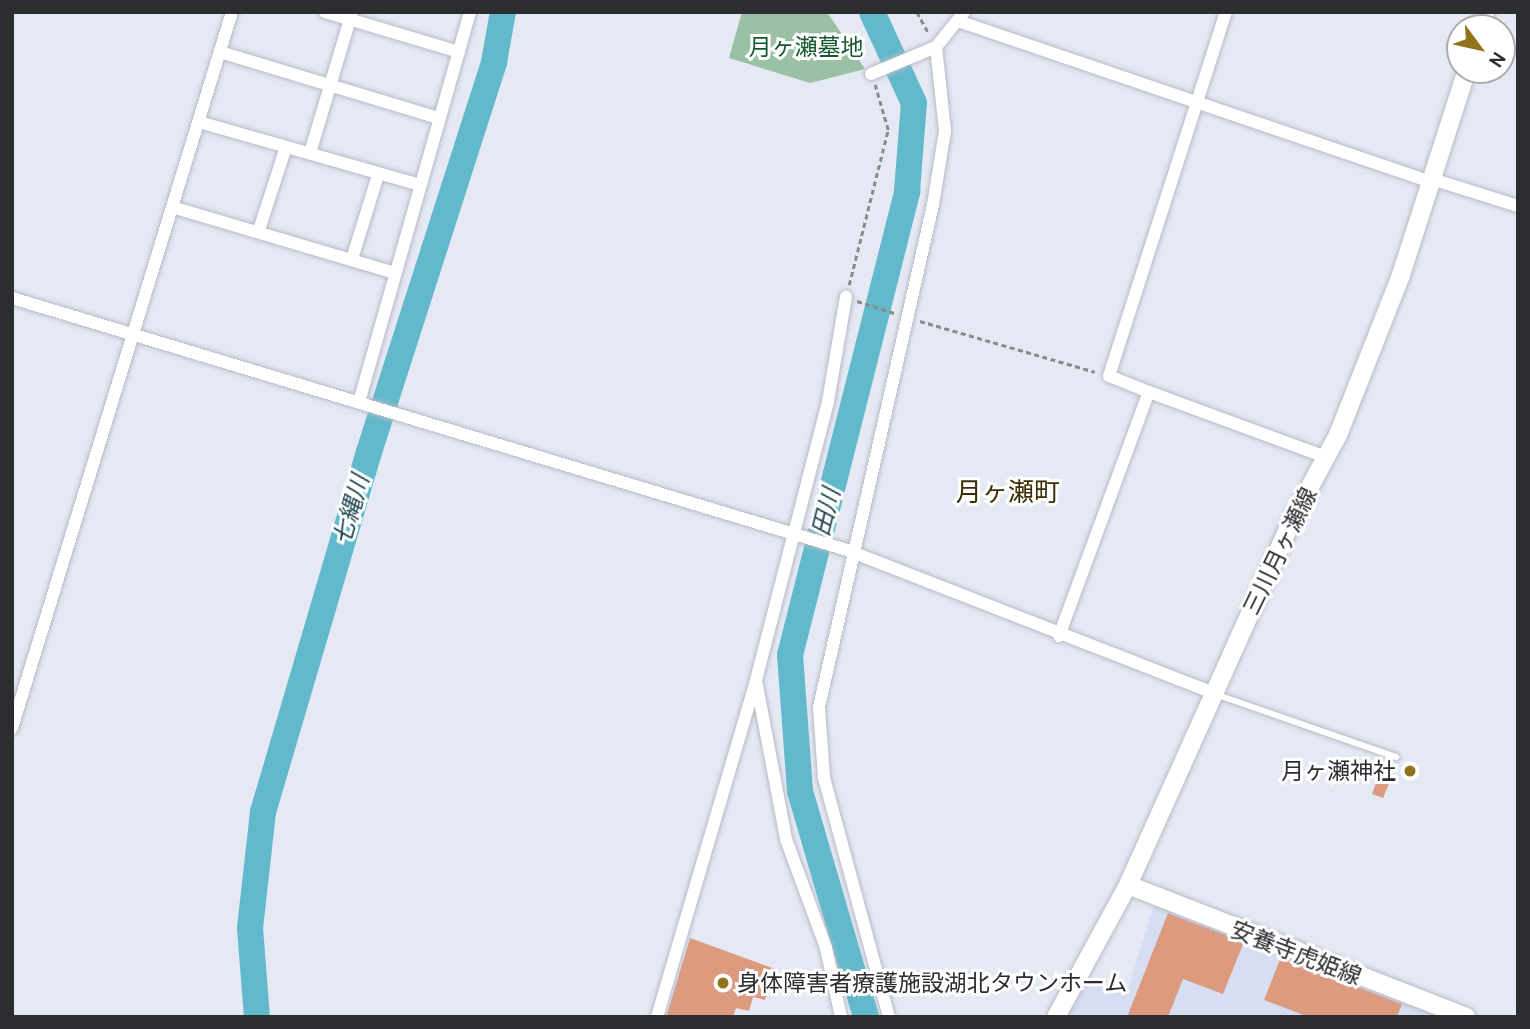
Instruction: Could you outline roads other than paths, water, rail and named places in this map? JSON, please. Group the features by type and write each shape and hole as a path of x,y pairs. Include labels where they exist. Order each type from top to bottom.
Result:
{"main road":[{"name":"三川月ヶ瀬線","path":"1056,1017 1128,885 1214,693 1326,457 1401,275 1462,84"},
{"name":"安養寺虎姫線","path":"1128,885 1466,1017"}],"street":[{"path":"12,728 232,12"},
{"path":"325,12 351,16 459,51"},
{"path":"361,403 392,272 470,12"},
{"path":"1226,12 1109,376 1326,457"},
{"path":"310,153 351,16"},
{"path":"873,74 934,48 963,17 1431,181 1518,206"},
{"path":"889,1017 824,777 819,707 850,552 907,317 945,131 934,48"},
{"path":"220,52 439,118"},
{"path":"199,122 420,185"},
{"path":"259,230 286,147"},
{"path":"352,259 378,175"},
{"path":"172,207 259,230 392,272"},
{"path":"12,298 850,552 1059,636 1214,693"},
{"path":"657,1017 756,680 828,401 848,298"},
{"path":"1059,636 1149,391"},
{"path":"756,680 786,839 826,948 841,1017"}],"lane":[{"path":"1214,693 1396,757"}],"waterway":[{"name":"七縄川","path":"257,1017 250,928 263,812 369,452 494,62 503,12"},
{"name":"田川","path":"866,1017 800,791 790,655 907,191 914,103 872,12"}],"place":[{"name":"月ヶ瀬神社","path":"1410,771"},
{"name":"身体障害者療護施設湖北タウンホーム","path":"723,983"}],"district":[{"name":"月ヶ瀬町","path":"1008,493"}],"park label":[{"name":"月ヶ瀬墓地","path":"806,47"}]}
